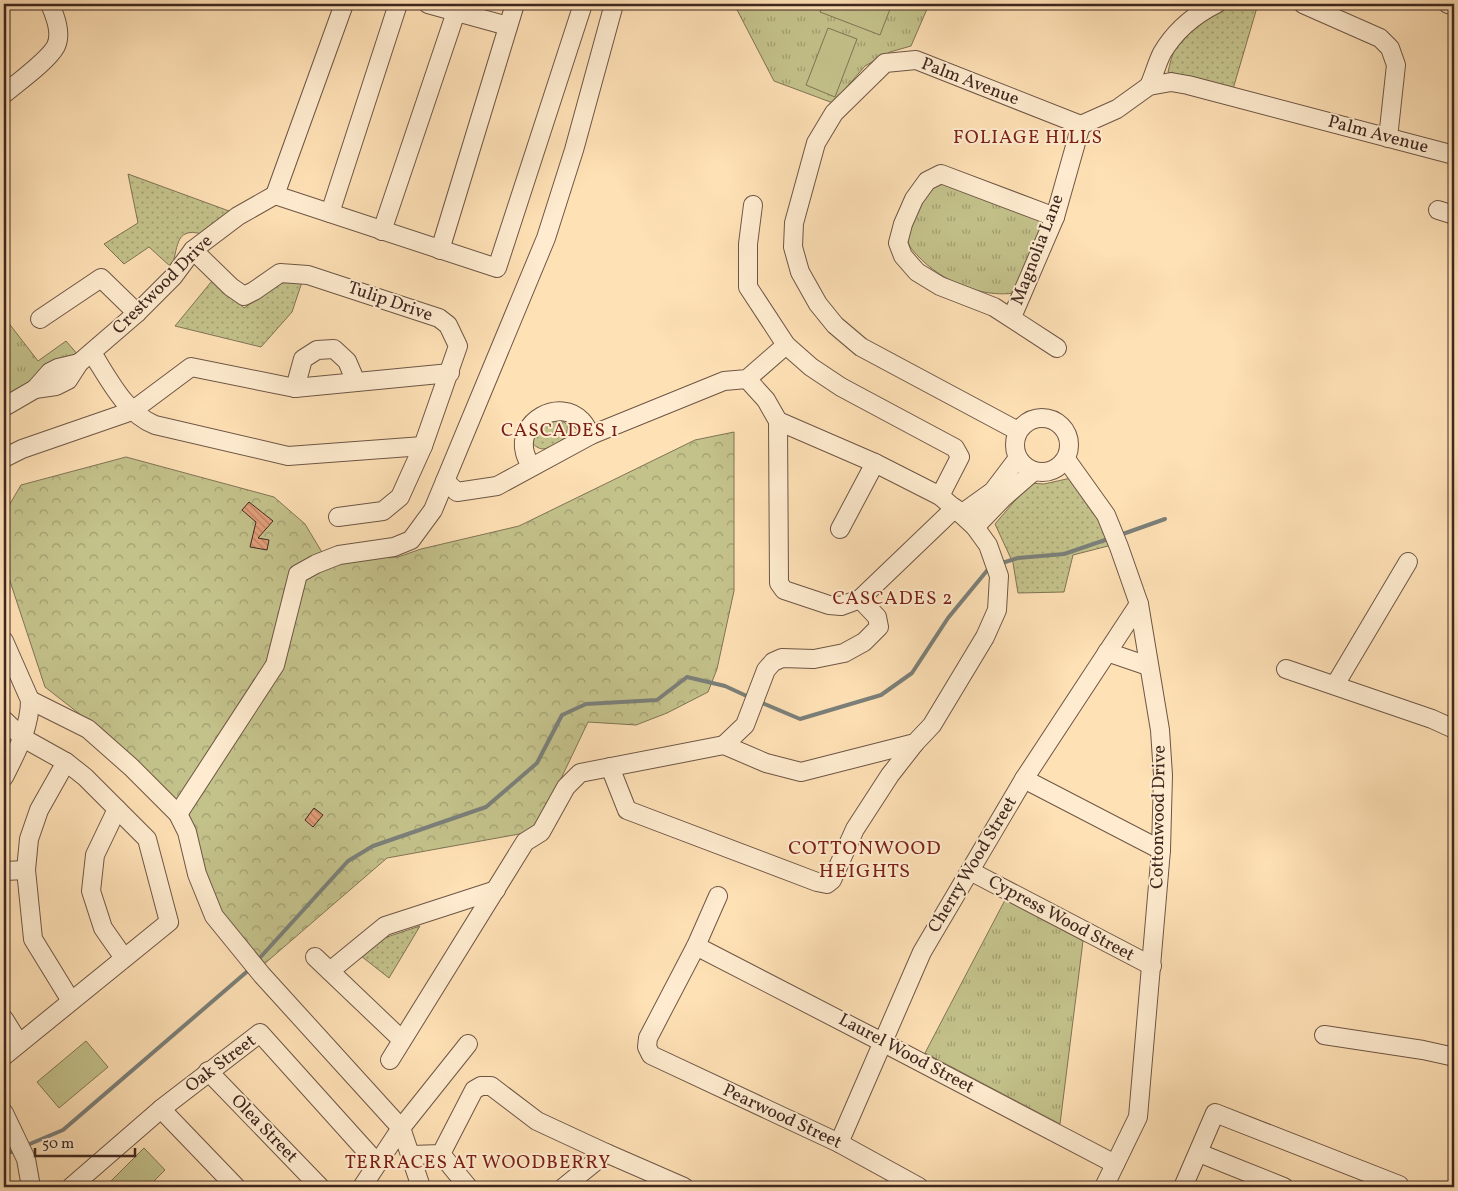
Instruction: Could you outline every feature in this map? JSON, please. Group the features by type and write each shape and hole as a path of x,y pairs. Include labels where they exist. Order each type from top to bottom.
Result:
{"street":[{"path":"4,94 47,57 56,45 58,28 50,4"},
{"path":"344,4 275,195 497,268 582,4"},
{"path":"330,213 398,4"},
{"path":"428,4 508,26"},
{"path":"440,250 515,4"},
{"path":"178,814 275,665 298,574 316,564 339,555 394,547 411,540 433,510 546,238 574,150 614,4"},
{"path":"1149,86 1162,53 1183,26 1204,10 1216,4"},
{"path":"1303,4 1380,38 1390,48 1396,65 1388,138"},
{"path":"1448,4 1454,6"},
{"path":"382,231 456,12"},
{"name":"Palm Avenue","path":"1018,431 861,347 835,325 818,304 800,272 793,247 794,223 816,143 834,113 885,64 916,60 1081,126 1117,109 1149,86 1171,82 1454,155"},
{"name":"Magnolia Lane","path":"1012,317 1055,217 1081,126"},
{"path":"1055,217 941,174 927,180 914,199 903,224 898,243 903,256 917,272 940,286 994,307 1057,348"},
{"name":"Crestwood Drive","path":"4,406 35,389 56,386 68,380 85,358 138,313 173,277 193,250 238,216 275,195"},
{"path":"753,205 748,244 748,288 786,345 812,367 842,387 955,448 960,457 940,496"},
{"name":"Tulip Drive","path":"193,250 231,287 244,296 280,273 308,275 440,318 448,325 458,346 423,446 400,497 384,511 338,517"},
{"path":"40,319 101,278 138,313"},
{"path":"445,480 457,492 496,486 590,435 724,381 747,379 786,345"},
{"path":"295,388 303,359 317,350 334,349 347,361 356,382"},
{"path":"85,358 132,411 145,421 155,425 288,456 423,446"},
{"path":"4,458 22,449 132,411 191,367 295,388 450,373"},
{"path":"747,379 766,400 778,421 779,583 784,590 829,605 841,606 860,599 958,511 993,491 1018,458"},
{"path":"531,467 524,452 525,434 535,420 550,412 567,412 582,420 590,435"},
{"path":"1035,418 1046,418 1056,421 1064,428 1068,438 1069,448 1066,458 1057,467 1046,472 1034,471 1025,466 1018,458 1015,449 1018,431 1025,423 1035,418"},
{"path":"610,767 627,810 826,884 832,880 855,829 890,775 932,725 985,637 997,610 999,576 988,545 975,527 940,496 874,463 778,421"},
{"name":"Cottonwood Drive","path":"1066,458 1106,515 1138,604 1160,730 1163,775 1161,850 1138,1117 1104,1187"},
{"path":"840,528 874,463"},
{"path":"975,527 1003,498 1034,471"},
{"path":"1334,685 1408,562"},
{"path":"390,1060 525,842 541,832 566,787 580,773 724,745 745,725 766,670 773,662 782,658 814,659 844,653 864,642 879,627 877,617 860,599"},
{"name":"Cherry Wood Street","path":"839,1143 922,952 1024,779 1138,604"},
{"path":"4,641 30,700 30,709 23,738 4,778"},
{"path":"1107,652 1148,666"},
{"path":"1286,669 1432,719 1454,729"},
{"path":"30,700 88,729 131,767 178,814 187,832 198,874 214,916 262,975 401,1128 422,1187"},
{"path":"4,720 23,738 66,762 85,777 147,839 168,922 4,1056"},
{"path":"724,745 766,763 801,772 915,743"},
{"path":"66,762 39,810 29,839 26,870 34,939 71,1001"},
{"path":"1024,779 1161,850"},
{"path":"117,809 95,856 91,891 104,928 124,958"},
{"path":"4,871 26,870"},
{"name":"Cypress Wood Street","path":"970,871 1152,966"},
{"path":"330,971 385,926 496,890"},
{"path":"696,946 718,896"},
{"name":"Laurel Wood Street","path":"696,946 1115,1164"},
{"name":"Pearwood Street","path":"696,946 648,1038 647,1047 651,1056 839,1143 919,1187"},
{"path":"315,957 402,1040"},
{"path":"4,1019 19,1043"},
{"name":"Oak Street","path":"71,1187 161,1109 208,1071 260,1033 378,1163"},
{"path":"1324,1035 1450,1056 1454,1055"},
{"path":"362,1187 401,1128 468,1044"},
{"name":"Olea Street","path":"208,1071 320,1187"},
{"path":"441,1154 474,1090 481,1086 491,1086 537,1120 606,1153 661,1183 684,1187"},
{"path":"161,1109 236,1187"},
{"path":"4,1113 26,1160 31,1187"},
{"path":"1183,1187 1215,1113 1400,1185 1399,1187"},
{"path":"564,1187 606,1153"},
{"path":"1199,1153 1284,1187"},
{"path":"411,1155 441,1154"},
{"path":"441,1154 468,1187"}],"green space":[{"path":"734,4 914,4 927,9 911,46 890,52 865,66 833,103 774,81"},
{"path":"823,4 892,4 880,35 820,12"},
{"path":"1237,4 1258,4 1233,89 1168,72 1175,49 1189,32 1220,11"},
{"path":"828,28 857,39 835,97 806,85"},
{"path":"128,174 240,215 202,234 193,232 182,237 171,267 149,247 124,264 104,244 138,223"},
{"path":"938,183 946,183 1041,217 1047,225 1015,293 989,293 962,286 927,265 912,249 908,242 910,225 923,201"},
{"path":"286,279 302,282 292,312 261,347 175,326 212,281 235,298 244,308"},
{"path":"4,317 38,361 66,341 79,356 39,381 4,399"},
{"path":"548,418 561,420 568,425 566,437 553,446 544,449 539,448 531,441 534,432"},
{"path":"734,432 734,591 717,669 708,692 667,713 636,725 588,722 536,831 387,858 263,965 221,911 206,874 188,813 95,726 45,687 4,563 4,514 21,485 126,457 274,497 305,524 323,554 342,559 398,557 421,549 519,526 695,440"},
{"path":"1071,478 1089,498 1112,545 1073,555 1064,592 1018,593 1013,563 995,524 1030,483 1044,484"},
{"path":"1005,900 1083,941 1060,1124 925,1053"},
{"path":"420,926 389,978 361,956 381,939"},
{"path":"86,1041 108,1067 59,1108 37,1082"},
{"path":"144,1148 165,1170 148,1187 106,1186"}],"building":[{"path":"249,502 273,521 258,538 269,540 267,550 250,547 256,522 242,510"},
{"path":"314,808 323,815 313,827 305,820"}],"waterway":[{"path":"1120,535 1165,519"},
{"path":"999,564 1018,558 1064,554 1111,538"},
{"path":"760,702 800,719 881,695 912,673 948,618 990,567"},
{"path":"256,962 348,861 373,846 486,807 537,763 562,715 586,704 657,700 687,677 725,686 751,698"},
{"path":"25,1146 63,1130 250,969"},
{"path":"4,1155 16,1150"}],"district":[{"name":"FOLIAGE HILLS","path":"1028,138"},
{"name":"CASCADES 1","path":"560,431"},
{"name":"CASCADES 2","path":"893,599"},
{"name":"COTTONWOOD HEIGHTS","path":"865,860"},
{"name":"TERRACES AT WOODBERRY","path":"478,1163"}]}
